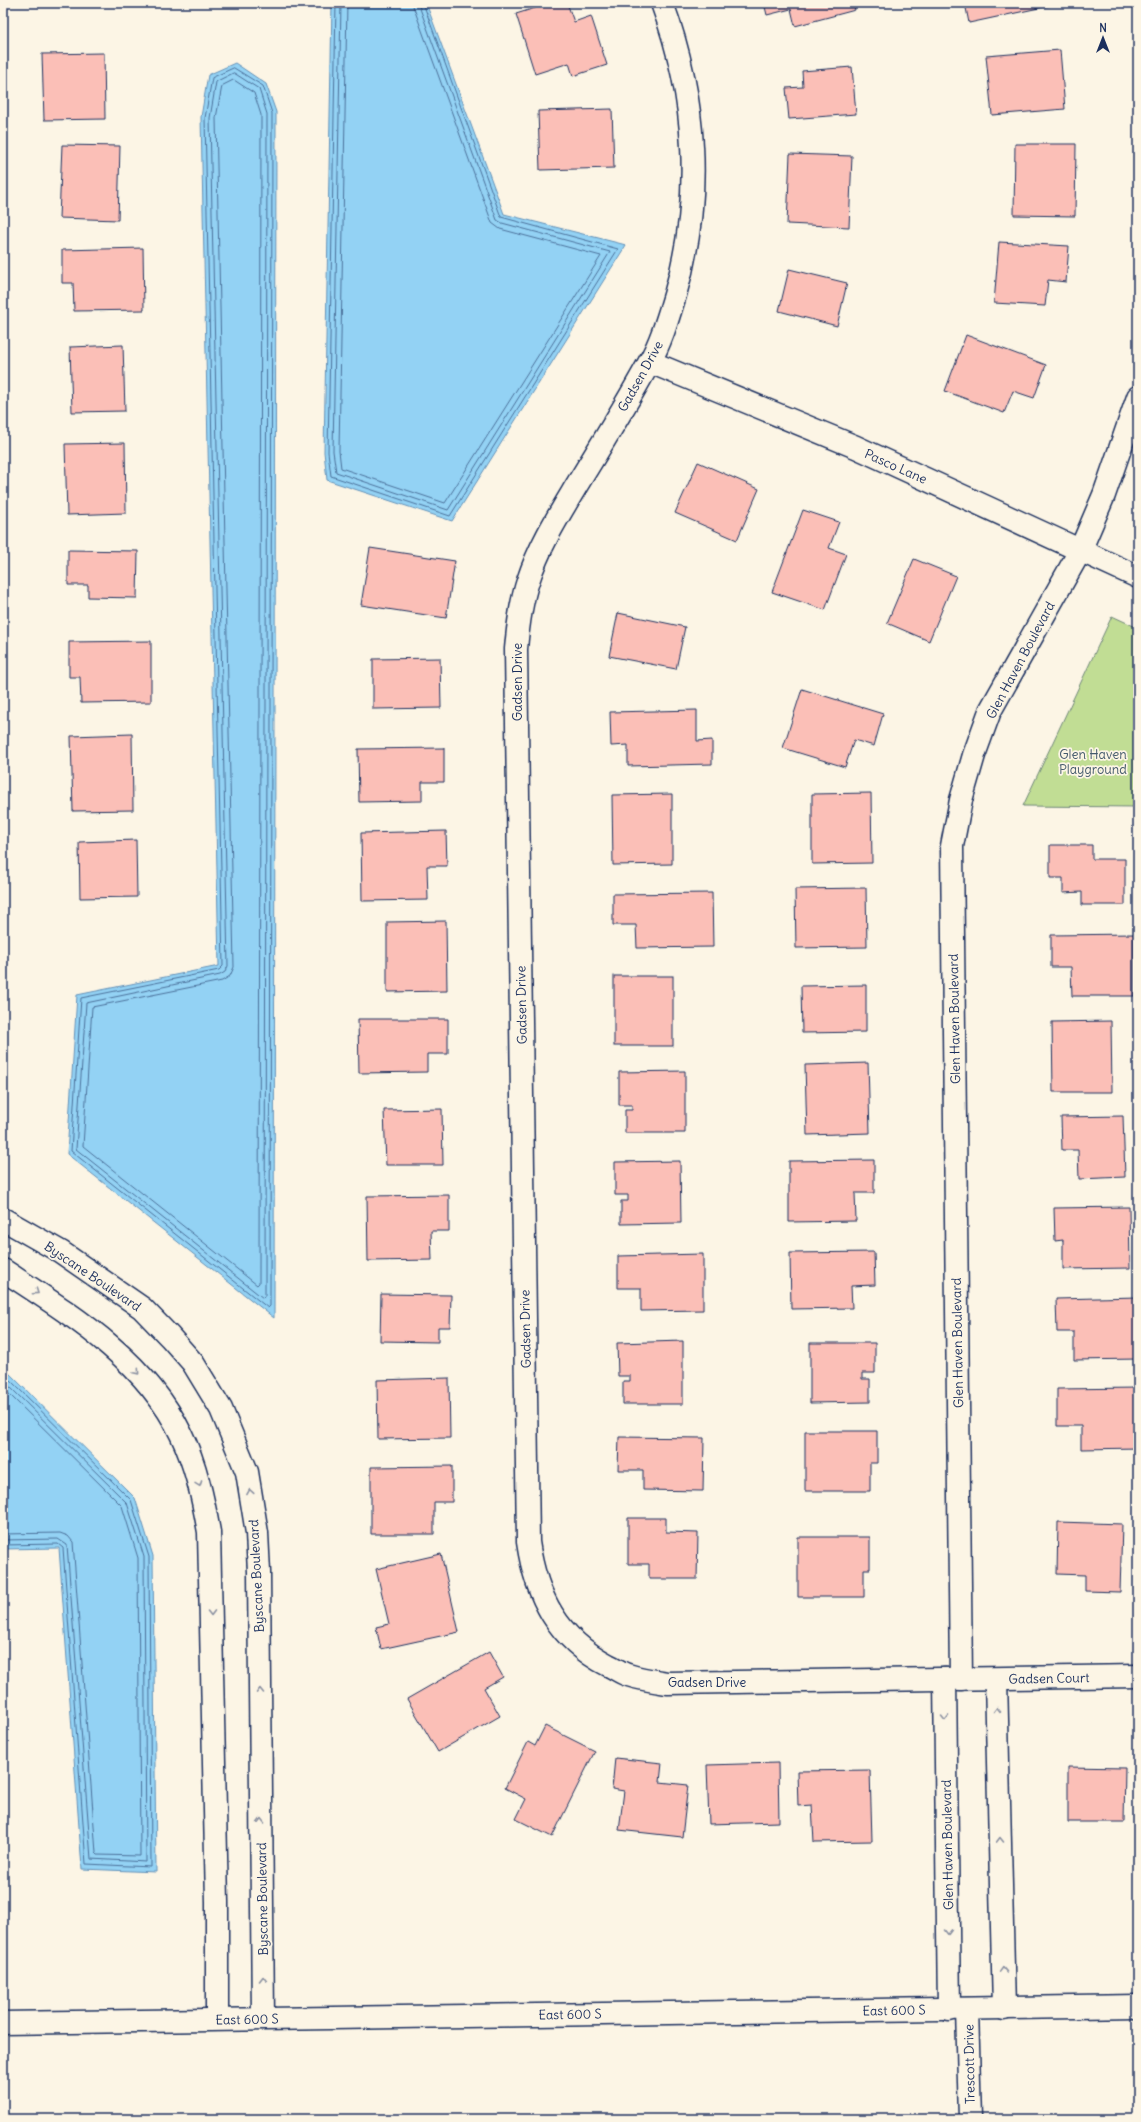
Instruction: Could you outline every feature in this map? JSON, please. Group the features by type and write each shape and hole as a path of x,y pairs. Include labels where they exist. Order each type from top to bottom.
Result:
{"street":[{"name":"Gadsen Drive","path":"662,3 672,31 687,97 693,147 693,186 690,226 685,261 665,329 650,362 545,538 528,581 518,626 516,649 528,1542 532,1568 544,1600 554,1618 571,1639 592,1656 627,1675 667,1683 953,1680"},
{"name":"Pasco Lane","path":"650,362 856,447 1138,577"},
{"name":"Glen Haven Boulevard","path":"958,2010 953,1680 952,846 961,800 974,755 990,711 1080,551 1104,495 1138,397"},
{"name":"Byscane Boulevard","path":"3,1219 61,1252 107,1283 142,1308 170,1336 193,1364 222,1409 247,1472 257,1533 259,1572 263,2018"},
{"path":"3,1270 82,1323 125,1358 159,1397 181,1434 202,1492 209,1532 217,1894 217,2019"},
{"name":"Gadsen Court","path":"953,1680 1138,1676"},
{"path":"996,1679 1004,2009"},
{"name":"East 600 S","path":"3,2023 263,2018 958,2010 1138,2006"},
{"name":"Trescott Drive","path":"958,2010 970,2119"}],"green space":[{"name":"Glen Haven Playground","path":"1112,616 1138,628 1138,807 1023,806"}],"water":[{"path":"332,3 426,3 504,214 626,245 452,521 327,480 324,452"},
{"path":"235,63 266,84 276,112 274,1318 67,1154 77,995 219,966 201,117 208,75"},
{"path":"3,1367 135,1498 153,1556 156,1872 82,1869 59,1548 3,1549"}],"building":[{"path":"551,3 567,3 574,22 591,16 607,65 573,76 569,63 535,74 516,14"},
{"path":"764,3 853,3 855,10 795,26 791,9 767,15"},
{"path":"965,3 1053,3 1053,5 969,23"},
{"path":"1060,50 1065,109 992,115 986,56"},
{"path":"104,53 105,119 44,120 42,54"},
{"path":"852,67 856,114 789,119 786,88 803,87 802,71"},
{"path":"612,109 614,168 540,170 538,111"},
{"path":"1015,144 1076,144 1075,216 1014,215"},
{"path":"62,145 120,146 118,220 59,218"},
{"path":"790,154 852,156 849,227 787,224"},
{"path":"999,242 1069,246 1066,282 1048,280 1045,306 994,303"},
{"path":"143,248 144,310 74,311 73,283 62,283 62,250"},
{"path":"789,269 847,283 837,326 779,311"},
{"path":"966,335 1046,365 1034,398 1013,391 1004,413 945,391"},
{"path":"123,345 125,411 72,412 70,347"},
{"path":"125,443 126,513 67,515 65,444"},
{"path":"698,462 759,489 737,540 675,513"},
{"path":"803,510 839,522 829,548 846,554 825,610 772,592"},
{"path":"370,548 455,561 446,618 361,605"},
{"path":"68,550 138,551 137,598 88,597 88,585 68,585"},
{"path":"914,559 956,576 929,641 887,623"},
{"path":"618,613 685,627 676,669 609,656"},
{"path":"151,641 151,702 81,703 80,677 69,677 69,642"},
{"path":"440,658 441,708 373,709 373,659"},
{"path":"802,689 883,714 874,746 854,740 845,767 783,748"},
{"path":"697,710 697,741 712,740 712,764 628,766 628,745 611,746 610,712"},
{"path":"132,734 133,810 73,811 71,736"},
{"path":"444,748 444,782 422,782 422,801 359,802 358,749"},
{"path":"871,793 872,863 812,864 812,794"},
{"path":"672,794 672,864 613,865 612,795"},
{"path":"446,831 447,866 427,866 428,900 362,901 361,833"},
{"path":"136,840 137,897 80,898 79,842"},
{"path":"1050,845 1092,845 1092,859 1125,859 1125,905 1082,905 1082,892 1063,893 1063,878 1050,878"},
{"path":"866,888 867,947 796,948 795,889"},
{"path":"712,893 713,947 637,948 636,925 613,925 613,894"},
{"path":"446,921 447,991 387,992 387,922"},
{"path":"1134,934 1134,996 1072,996 1071,967 1051,967 1051,935"},
{"path":"614,976 673,976 673,1046 614,1046"},
{"path":"866,985 866,1032 802,1033 801,986"},
{"path":"358,1019 448,1019 448,1054 427,1054 427,1072 359,1073"},
{"path":"1111,1021 1112,1092 1053,1092 1052,1022"},
{"path":"868,1063 870,1133 807,1135 805,1065"},
{"path":"685,1071 685,1133 625,1133 625,1110 632,1110 632,1105 619,1105 619,1072"},
{"path":"442,1109 443,1165 386,1165 384,1110"},
{"path":"1123,1116 1125,1177 1079,1179 1078,1150 1062,1150 1061,1117"},
{"path":"874,1160 874,1193 855,1193 856,1221 789,1222 789,1161"},
{"path":"680,1161 681,1223 621,1224 621,1201 628,1201 628,1195 615,1195 615,1162"},
{"path":"449,1195 449,1231 431,1231 432,1260 368,1261 367,1196"},
{"path":"1129,1207 1130,1268 1063,1269 1063,1240 1055,1241 1054,1208"},
{"path":"874,1252 875,1285 851,1286 852,1308 791,1309 790,1253"},
{"path":"703,1254 703,1310 641,1311 641,1288 618,1288 618,1256"},
{"path":"381,1294 451,1295 450,1327 438,1327 438,1342 380,1341"},
{"path":"1138,1297 1138,1359 1074,1360 1074,1332 1057,1332 1056,1299"},
{"path":"683,1341 683,1404 623,1404 623,1381 630,1381 630,1376 618,1376 617,1343"},
{"path":"810,1343 875,1343 875,1373 862,1373 862,1379 870,1379 870,1402 810,1403"},
{"path":"449,1378 450,1438 378,1439 377,1380"},
{"path":"1138,1388 1138,1448 1081,1449 1081,1426 1057,1426 1057,1389"},
{"path":"805,1431 877,1431 877,1463 870,1463 870,1491 805,1491"},
{"path":"619,1437 704,1438 703,1491 643,1490 643,1470 618,1470"},
{"path":"452,1466 452,1502 434,1502 434,1534 371,1534 371,1467"},
{"path":"628,1518 666,1518 666,1532 698,1533 697,1579 649,1579 649,1564 628,1564"},
{"path":"1058,1522 1122,1524 1120,1592 1085,1591 1085,1575 1057,1574"},
{"path":"798,1537 870,1537 870,1569 864,1569 864,1597 798,1597"},
{"path":"441,1554 459,1632 381,1649 376,1627 389,1624 376,1569"},
{"path":"489,1652 503,1677 484,1688 500,1716 438,1752 407,1699"},
{"path":"545,1726 595,1751 552,1837 516,1819 526,1799 505,1788 528,1742 535,1746"},
{"path":"615,1758 662,1763 660,1782 688,1785 682,1837 619,1830 624,1791 612,1789"},
{"path":"778,1763 779,1822 709,1824 707,1765"},
{"path":"1068,1767 1125,1768 1124,1822 1068,1822"},
{"path":"870,1770 872,1841 814,1842 812,1805 798,1806 797,1771"}]}
